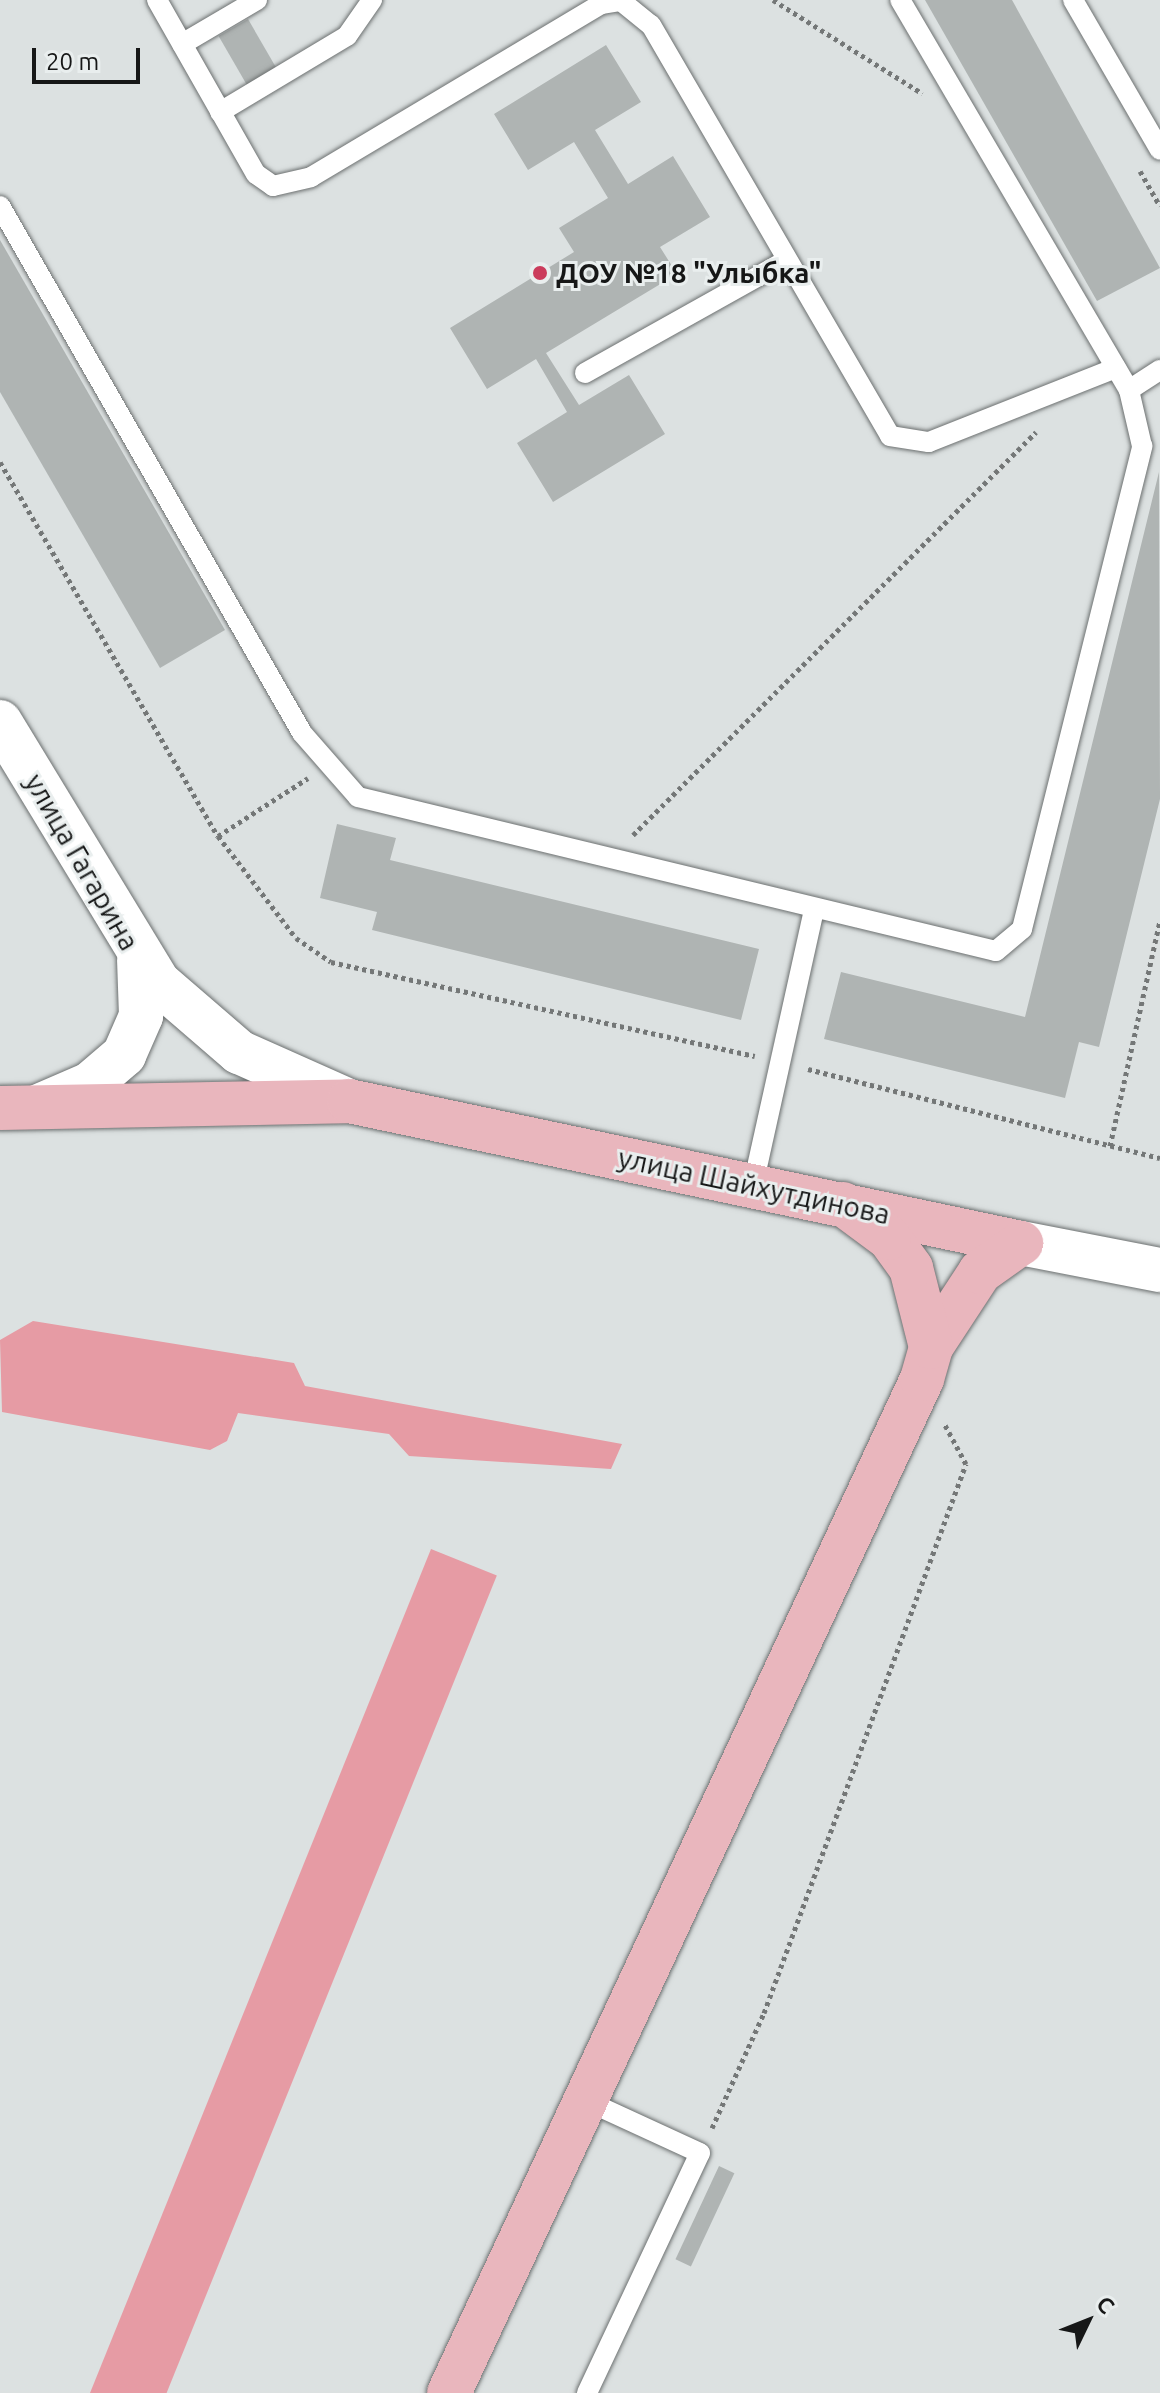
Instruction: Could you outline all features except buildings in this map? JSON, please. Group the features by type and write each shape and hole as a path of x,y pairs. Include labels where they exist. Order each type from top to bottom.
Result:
{"main road":[{"name":"улица Шайхутдинова","path":"19,1107 349,1101 1021,1243"},
{"path":"843,1204 889,1238 911,1268 926,1363"},
{"path":"449,2393 589,2102 926,1363 980,1272 1021,1243"}],"street":[{"name":"улица Гагарина","path":"0,722 139,960 239,1052 349,1101"},
{"name":"улица Гагарина","path":"19,1107 90,1084 124,1055 141,1016 139,960"},
{"name":"улица Шайхутдинова","path":"1021,1243 1160,1270"}],"lane":[{"path":"157,0 256,174 273,186 292,185 601,4 621,1 651,25 876,422 909,442 929,442 1116,368"},
{"path":"182,44 257,0"},
{"path":"220,112 347,36 372,0"},
{"path":"0,206 325,766 358,797 381,806 985,950 1016,939 1139,467 1138,417 1129,390 900,0"},
{"path":"1073,0 1160,150"},
{"path":"585,373 784,262"},
{"path":"1129,390 1160,370"},
{"path":"753,1185 814,910"},
{"path":"587,2393 700,2153 589,2102"}],"path":[{"path":"773,0 974,126"},
{"path":"609,859 1048,420"},
{"path":"0,462 218,836 265,905 331,962 780,1062 1160,1158"},
{"path":"218,836 325,766"},
{"path":"1110,1146 1160,921"},
{"path":"700,2153 764,2013 966,1464 926,1363"}],"shaded area":[{"path":"33,1321 294,1363 305,1386 622,1444 611,1469 409,1456 389,1434 238,1413 227,1441 210,1450 2,1412 0,1340"},
{"path":"431,1549 497,1576 167,2393 90,2393"}],"place":[{"name":"ДОУ №18 \"Улыбка\"","path":"540,273"}]}
